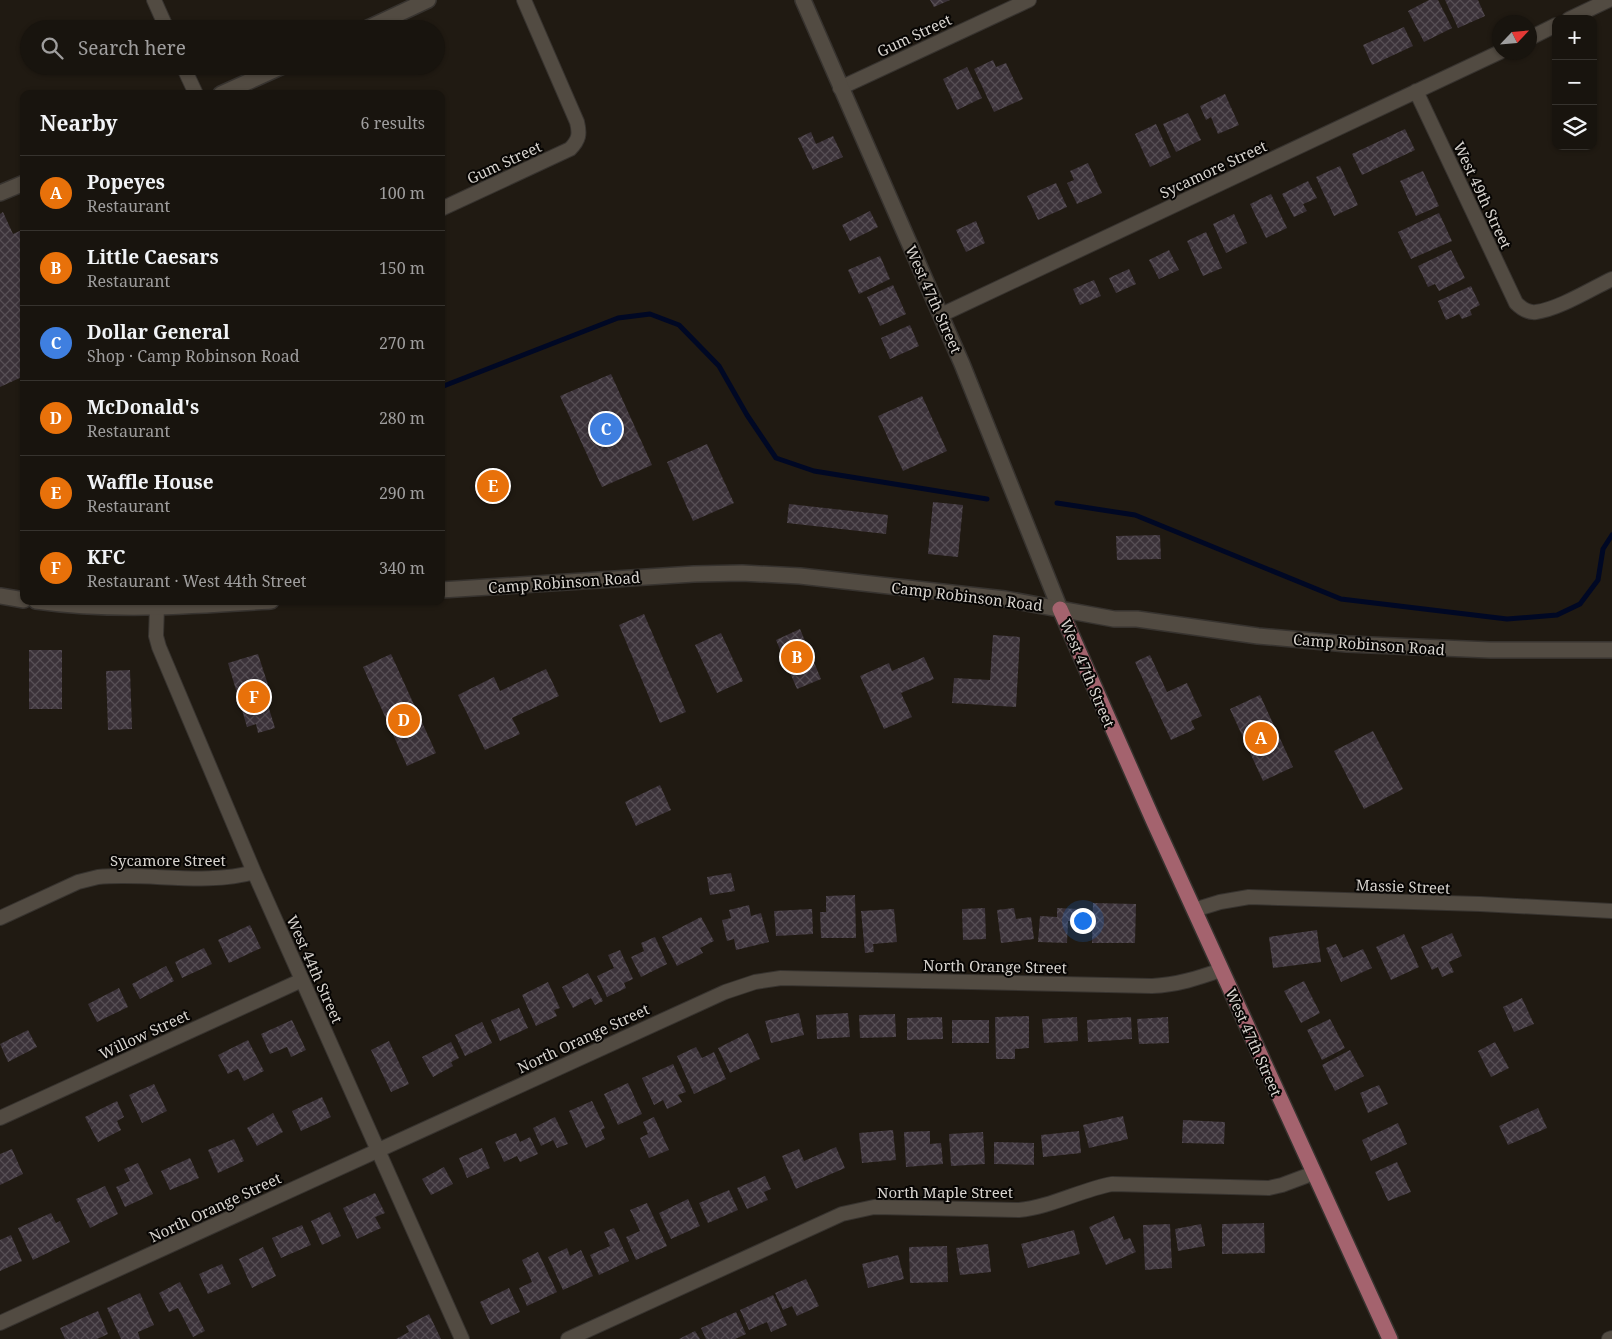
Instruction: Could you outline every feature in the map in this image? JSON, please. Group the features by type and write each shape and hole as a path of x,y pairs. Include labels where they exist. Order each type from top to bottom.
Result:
{"main road":[{"path":"385,20 428,0"},
{"name":"West 47th Street","path":"803,0 962,364 1060,609 1107,718 1390,1339"},
{"path":"231,90 263,75"},
{"path":"0,193 20,185"},
{"name":"Camp Robinson Road","path":"445,590 694,574 742,573 800,576 1005,599 1114,618 1137,619 1258,636 1366,646 1539,651 1612,650"},
{"path":"0,596 20,599"},
{"path":"82,605 116,608 195,605"}],"street":[{"path":"154,0 163,20"},
{"name":"Gum Street","path":"445,207 570,149 578,141 579,131 577,122 524,0"},
{"name":"Gum Street","path":"840,88 1029,0"},
{"path":"1578,15 1609,0"},
{"path":"1537,34 1552,27"},
{"name":"Sycamore Street","path":"941,315 1492,56"},
{"path":"187,75 194,90"},
{"name":"West 49th Street","path":"1416,91 1516,303 1524,310 1535,312 1555,306 1612,280"},
{"name":"West 44th Street","path":"157,607 156,636 159,647 254,872 462,1339"},
{"name":"Sycamore Street","path":"0,918 78,882 98,876 222,878 254,872"},
{"name":"Massie Street","path":"1194,910 1220,902 1249,897 1480,904 1612,911"},
{"name":"North Orange Street","path":"0,1323 724,992 756,982 782,978 1152,986 1171,985 1221,970"},
{"name":"Willow Street","path":"0,1118 302,980"},
{"name":"North Maple Street","path":"568,1339 842,1214 874,1207 1018,1210 1036,1208 1093,1188 1112,1184 1269,1188 1314,1173"}],"building":[{"path":"930,0 950,0 934,7"},
{"path":"1429,0 1438,0 1452,28 1424,42 1408,11"},
{"path":"1445,0 1478,0 1485,16 1458,28"},
{"path":"1404,27 1413,46 1372,65 1363,45"},
{"path":"993,60 996,67 1006,63 1023,99 994,112 974,69"},
{"path":"967,67 982,98 957,110 943,79"},
{"path":"1225,94 1239,125 1218,134 1211,117 1206,120 1200,106"},
{"path":"1188,113 1201,140 1176,152 1163,124"},
{"path":"1156,124 1171,157 1150,167 1135,134"},
{"path":"1405,129 1415,150 1362,175 1352,154"},
{"path":"811,132 816,144 833,136 843,157 813,170 798,138"},
{"path":"1088,163 1102,193 1077,204 1067,183 1074,180 1070,171"},
{"path":"1340,166 1358,205 1334,216 1316,177"},
{"path":"1423,171 1439,206 1416,216 1400,181"},
{"path":"1308,181 1317,198 1303,204 1307,211 1294,217 1282,194"},
{"path":"1056,183 1067,207 1038,220 1027,196"},
{"path":"1271,194 1287,228 1266,238 1250,204"},
{"path":"870,211 878,227 850,241 842,225"},
{"path":"3,212 13,234 20,231 20,378 0,387 0,214"},
{"path":"1439,213 1452,241 1411,259 1398,232"},
{"path":"1234,214 1247,243 1226,253 1213,224"},
{"path":"976,221 985,243 966,252 956,230"},
{"path":"1206,232 1222,268 1203,276 1187,241"},
{"path":"1169,250 1179,270 1159,279 1149,260"},
{"path":"1451,250 1465,278 1439,291 1435,284 1428,287 1418,266"},
{"path":"880,256 890,279 859,294 848,270"},
{"path":"1129,269 1136,284 1116,293 1109,278"},
{"path":"1094,280 1101,296 1080,305 1073,289"},
{"path":"893,285 906,314 880,326 867,297"},
{"path":"1471,286 1480,305 1470,310 1472,315 1462,319 1459,314 1446,320 1438,301"},
{"path":"910,325 919,346 890,359 881,338"},
{"path":"611,374 652,465 602,487 560,396"},
{"path":"922,396 947,451 903,471 878,416"},
{"path":"707,444 734,503 693,521 667,462"},
{"path":"933,502 963,505 958,557 928,554"},
{"path":"789,504 888,515 886,534 787,523"},
{"path":"1160,535 1161,559 1117,560 1116,536"},
{"path":"644,614 686,712 660,723 619,625"},
{"path":"800,629 821,679 797,689 776,640"},
{"path":"721,633 743,681 717,693 695,645"},
{"path":"993,635 1020,637 1016,707 952,703 954,678 990,680"},
{"path":"29,650 62,650 62,709 29,709"},
{"path":"258,654 272,697 266,699 275,728 258,733 256,724 247,727 228,663"},
{"path":"391,654 436,753 407,766 363,667"},
{"path":"1150,655 1167,692 1187,683 1202,716 1191,721 1195,729 1171,740 1135,662"},
{"path":"924,657 934,679 901,693 912,717 884,729 860,676 889,663 892,671"},
{"path":"546,669 559,696 512,718 520,734 485,750 458,695 494,677 500,691"},
{"path":"130,670 132,729 108,730 106,671"},
{"path":"1260,695 1293,767 1263,781 1230,709"},
{"path":"1373,731 1403,789 1364,809 1334,751"},
{"path":"660,785 671,810 636,826 625,802"},
{"path":"731,873 735,891 710,895 707,877"},
{"path":"855,895 856,938 821,938 820,912 826,912 826,896"},
{"path":"1093,903 1136,904 1135,943 1092,943"},
{"path":"749,905 751,916 761,913 769,942 736,950 734,939 727,941 722,920 731,918 729,910"},
{"path":"985,908 986,939 963,940 962,909"},
{"path":"1014,908 1016,919 1031,917 1034,939 1001,943 997,910"},
{"path":"1057,908 1078,909 1077,921 1068,921 1067,943 1038,942 1040,916 1057,917"},
{"path":"812,909 813,934 776,936 774,911"},
{"path":"894,909 897,942 873,944 874,952 865,953 861,911"},
{"path":"701,917 714,941 700,948 703,953 677,966 662,937"},
{"path":"250,925 261,948 229,963 218,940"},
{"path":"1317,930 1321,962 1273,968 1269,937"},
{"path":"1452,933 1462,956 1449,962 1454,972 1442,977 1438,967 1432,970 1421,947"},
{"path":"1404,934 1419,967 1391,980 1376,947"},
{"path":"655,937 667,964 641,977 631,957 644,951 641,943"},
{"path":"1336,944 1343,958 1363,949 1372,968 1341,982 1326,948"},
{"path":"204,948 212,964 182,978 175,962"},
{"path":"620,950 633,979 624,983 626,988 607,997 597,976 614,968 608,955"},
{"path":"166,966 174,981 140,999 132,984"},
{"path":"588,973 603,1001 595,1005 591,998 573,1008 562,987"},
{"path":"1304,981 1320,1013 1301,1023 1284,991"},
{"path":"548,982 560,1008 554,1010 557,1016 536,1026 522,995"},
{"path":"119,988 128,1007 97,1022 88,1004"},
{"path":"1522,998 1534,1024 1514,1032 1503,1007"},
{"path":"519,1008 528,1028 500,1041 491,1020"},
{"path":"799,1013 804,1035 771,1043 765,1021"},
{"path":"848,1013 850,1037 817,1039 816,1015"},
{"path":"895,1014 896,1037 860,1038 859,1015"},
{"path":"1029,1016 1029,1048 1015,1049 1015,1059 996,1059 995,1017"},
{"path":"942,1017 943,1039 907,1040 907,1018"},
{"path":"1077,1017 1078,1041 1044,1043 1042,1019"},
{"path":"1131,1017 1132,1039 1088,1042 1087,1020"},
{"path":"1168,1017 1169,1043 1139,1044 1137,1019"},
{"path":"1330,1019 1345,1048 1322,1060 1307,1030"},
{"path":"292,1020 306,1050 291,1057 287,1047 270,1054 261,1034"},
{"path":"952,1020 989,1020 989,1043 952,1043"},
{"path":"482,1022 492,1043 465,1056 455,1035"},
{"path":"28,1030 37,1047 8,1062 0,1044"},
{"path":"748,1033 760,1059 730,1073 718,1048"},
{"path":"248,1040 264,1071 244,1081 238,1069 228,1074 218,1055"},
{"path":"389,1041 409,1084 391,1092 371,1050"},
{"path":"451,1042 459,1058 451,1062 453,1066 433,1077 422,1057"},
{"path":"1495,1042 1509,1068 1491,1077 1478,1051"},
{"path":"696,1047 702,1058 714,1052 726,1079 694,1094 677,1056"},
{"path":"1350,1050 1364,1076 1335,1091 1322,1065"},
{"path":"673,1064 686,1092 678,1095 682,1102 667,1109 663,1100 654,1105 642,1078"},
{"path":"628,1083 642,1114 618,1125 604,1094"},
{"path":"154,1084 167,1111 142,1123 129,1095"},
{"path":"1379,1085 1388,1104 1368,1113 1360,1093"},
{"path":"322,1097 331,1117 301,1131 292,1111"},
{"path":"117,1101 124,1117 117,1121 121,1130 98,1142 85,1117"},
{"path":"592,1101 605,1128 601,1130 605,1139 586,1148 569,1111"},
{"path":"1538,1108 1547,1128 1508,1145 1499,1126"},
{"path":"273,1113 283,1132 257,1146 247,1128"},
{"path":"1123,1116 1128,1139 1089,1148 1083,1125"},
{"path":"555,1117 568,1144 557,1148 553,1140 541,1146 533,1128"},
{"path":"654,1117 669,1150 649,1158 640,1138 648,1134 643,1122"},
{"path":"1183,1120 1225,1122 1224,1144 1182,1143"},
{"path":"1398,1123 1407,1144 1371,1161 1362,1140"},
{"path":"893,1130 896,1160 862,1163 859,1133"},
{"path":"930,1131 930,1144 941,1143 943,1164 906,1167 904,1132"},
{"path":"1079,1131 1081,1153 1043,1157 1041,1135"},
{"path":"983,1132 985,1164 951,1166 949,1134"},
{"path":"516,1133 520,1142 530,1137 538,1154 520,1162 517,1156 504,1162 495,1142"},
{"path":"234,1139 244,1161 218,1173 208,1150"},
{"path":"994,1142 1034,1143 1034,1165 994,1164"},
{"path":"836,1147 845,1168 796,1189 782,1156 799,1149 804,1161"},
{"path":"482,1148 490,1168 467,1178 459,1158"},
{"path":"12,1149 23,1174 0,1185 0,1154"},
{"path":"190,1158 199,1178 170,1190 161,1171"},
{"path":"1397,1162 1411,1192 1388,1201 1375,1172"},
{"path":"138,1163 153,1194 125,1207 116,1187 130,1181 124,1169"},
{"path":"444,1167 453,1184 431,1195 422,1179"},
{"path":"765,1176 771,1189 764,1192 768,1200 747,1209 737,1188"},
{"path":"105,1186 118,1214 90,1228 76,1199"},
{"path":"729,1190 738,1210 708,1223 699,1203"},
{"path":"375,1193 385,1213 375,1217 381,1228 357,1239 343,1208"},
{"path":"688,1199 700,1226 671,1239 659,1213"},
{"path":"647,1203 667,1246 636,1260 626,1237 640,1231 630,1210"},
{"path":"330,1212 341,1236 322,1245 311,1221"},
{"path":"51,1213 56,1223 60,1221 70,1242 33,1260 18,1228"},
{"path":"1114,1216 1124,1240 1130,1238 1136,1252 1106,1265 1089,1227"},
{"path":"1264,1223 1265,1253 1222,1254 1222,1224"},
{"path":"1170,1224 1172,1268 1145,1270 1143,1225"},
{"path":"1201,1224 1205,1246 1178,1251 1175,1229"},
{"path":"302,1225 311,1245 281,1258 272,1238"},
{"path":"614,1228 629,1261 599,1275 590,1255 610,1246 604,1232"},
{"path":"1074,1230 1080,1254 1028,1268 1021,1244"},
{"path":"11,1235 22,1261 0,1271 0,1240"},
{"path":"988,1244 991,1272 960,1275 956,1248"},
{"path":"947,1246 948,1282 910,1283 909,1247"},
{"path":"263,1247 276,1276 252,1288 239,1259"},
{"path":"567,1248 570,1256 581,1250 593,1276 563,1290 548,1257"},
{"path":"538,1252 557,1292 527,1306 519,1288 532,1282 522,1260"},
{"path":"898,1255 904,1279 868,1288 862,1264"},
{"path":"222,1264 231,1284 208,1294 199,1274"},
{"path":"806,1279 819,1306 797,1316 792,1306 783,1310 775,1293"},
{"path":"180,1282 205,1331 193,1337 178,1308 169,1312 159,1293"},
{"path":"509,1288 520,1312 491,1325 480,1302"},
{"path":"140,1293 154,1325 138,1332 140,1339 121,1339 107,1308"},
{"path":"773,1295 787,1325 771,1332 767,1322 749,1330 740,1310"},
{"path":"98,1311 108,1334 97,1339 65,1339 60,1328"},
{"path":"736,1312 746,1334 735,1339 706,1339 701,1328"},
{"path":"429,1314 441,1339 396,1339 409,1332 406,1326"},
{"path":"695,1331 700,1339 679,1339"}],"waterway":[{"path":"445,385 618,318 650,314 679,325 719,366 747,415 776,458 814,471 987,499"},
{"path":"1057,503 1135,515 1341,599 1507,619 1557,615 1580,604 1598,580 1603,549 1612,535"}],"place":[{"name":"Dollar General","path":"606,429"},
{"name":"Waffle House","path":"493,486"},
{"name":"Little Caesars","path":"797,657"},
{"name":"KFC","path":"254,697"},
{"name":"McDonald's","path":"404,720"},
{"name":"Popeyes","path":"1261,738"}]}
